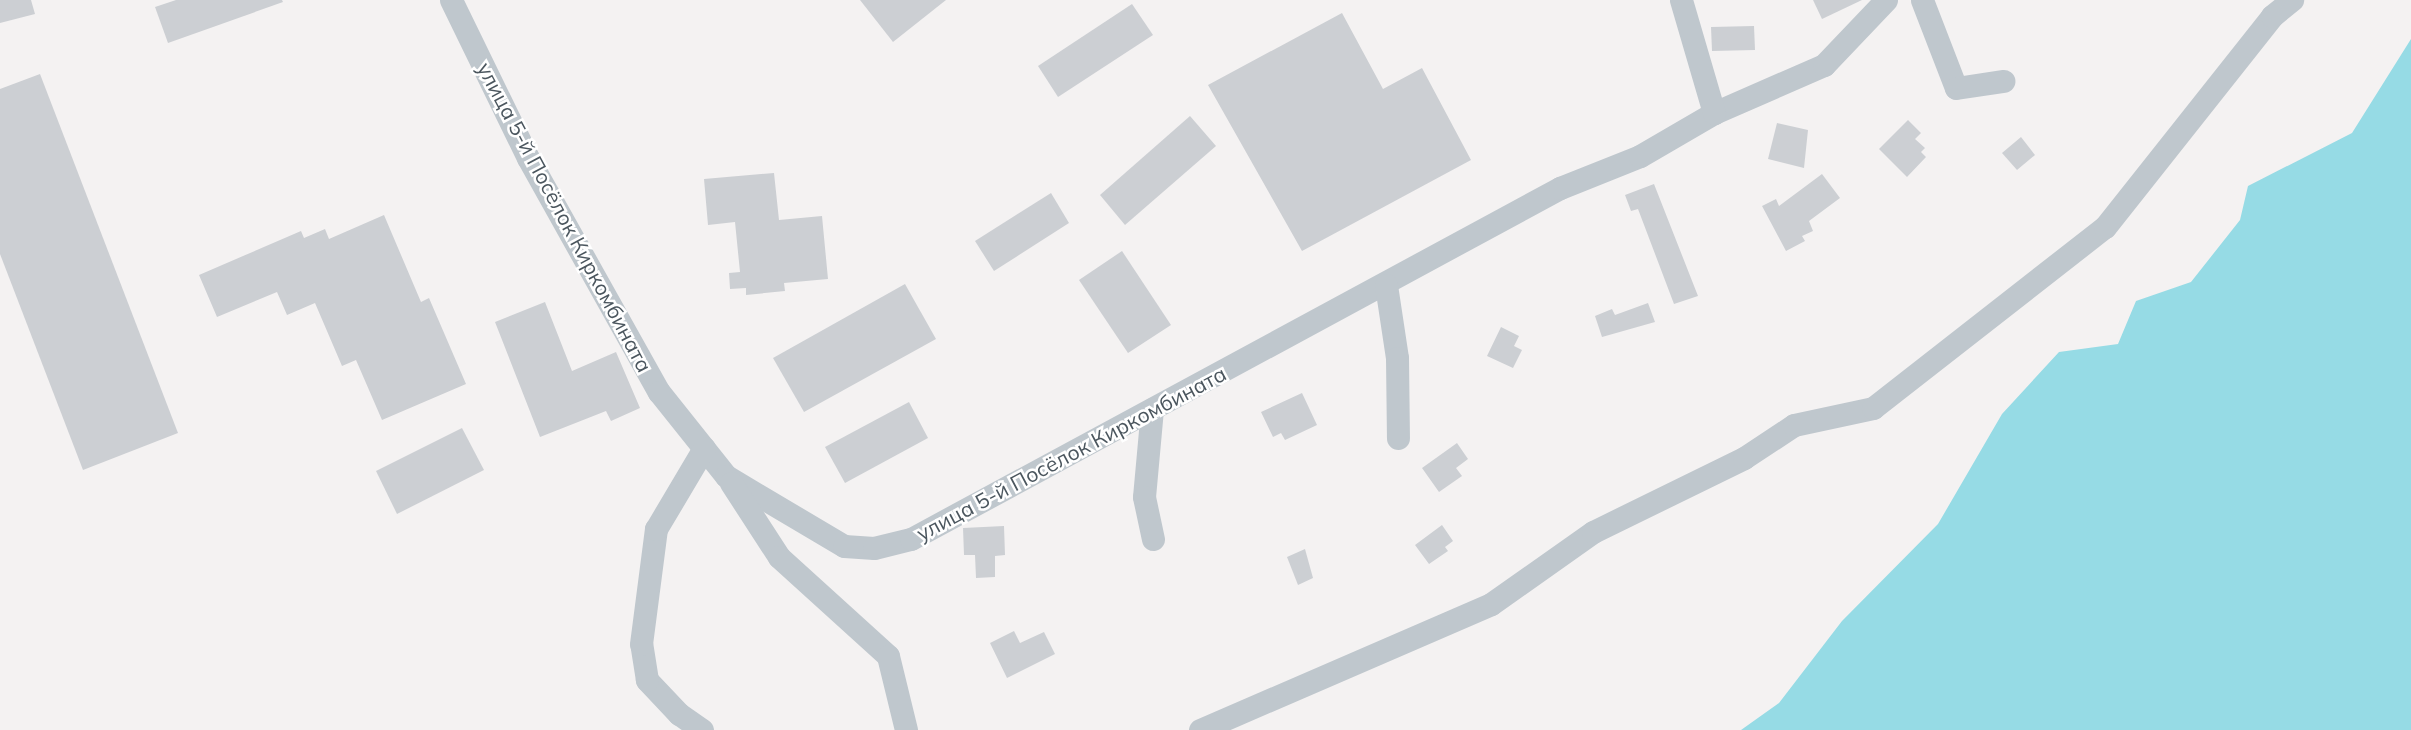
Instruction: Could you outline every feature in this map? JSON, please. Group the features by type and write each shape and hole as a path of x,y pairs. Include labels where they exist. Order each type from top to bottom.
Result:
{"street":[{"name":"улица 5-й Посёлок Киркомбината","path":"451,0 528,158 659,392 726,476 844,546 874,548 911,539 1386,285 1464,238 1560,188 1640,156 1714,113 1824,65 1886,0"},
{"path":"1681,0 1714,113"},
{"path":"1922,0 1956,88 2003,81"},
{"path":"1200,730 1491,604 1593,532 1744,458 1794,425 1873,408 2105,227 2267,8 2292,0"},
{"path":"1386,285 1397,358 1398,438"},
{"path":"1152,409 1144,497 1153,539"},
{"path":"702,730 678,715 647,680 641,644 656,528 704,448"},
{"path":"726,476 779,557 888,656 906,730"}],"water":[{"path":"2411,39 2411,730 1741,730 1779,703 1842,621 1938,524 2002,414 2059,352 2118,344 2136,301 2191,282 2240,220 2248,186 2352,133"}],"building":[{"path":"0,0 31,0 35,14 0,23"},
{"path":"176,0 283,2 168,43 155,7"},
{"path":"860,0 946,0 893,42"},
{"path":"1813,0 1862,0 1822,19"},
{"path":"1132,4 1153,35 1058,97 1038,66"},
{"path":"1342,13 1383,89 1422,68 1471,160 1302,251 1208,85"},
{"path":"1754,26 1755,50 1712,51 1711,27"},
{"path":"40,74 178,433 83,470 0,254 0,89"},
{"path":"1190,116 1216,146 1125,225 1100,195"},
{"path":"1908,120 1921,133 1915,139 1925,148 1921,152 1926,157 1907,177 1879,149"},
{"path":"1777,123 1808,130 1804,168 1768,159"},
{"path":"2021,137 2035,155 2017,170 2002,153"},
{"path":"774,173 779,220 822,216 828,279 784,283 785,291 746,295 746,288 730,289 729,273 740,272 735,222 708,225 704,179"},
{"path":"1822,174 1840,198 1809,221 1813,231 1802,236 1805,241 1786,251 1762,206 1776,199 1779,206"},
{"path":"1654,184 1698,296 1674,304 1638,209 1631,211 1625,195"},
{"path":"1051,193 1069,223 994,271 975,241"},
{"path":"384,215 421,302 429,298 466,384 382,420 356,360 342,366 315,303 287,315 277,292 217,317 199,275 301,231 304,238 325,229 329,239"},
{"path":"1122,251 1171,325 1128,353 1079,280"},
{"path":"905,284 936,339 804,412 773,358"},
{"path":"545,302 572,371 616,352 640,408 611,421 606,411 540,437 495,322"},
{"path":"1648,303 1655,322 1602,337 1595,316 1612,309 1615,315"},
{"path":"1501,327 1519,336 1514,346 1522,350 1513,368 1487,356"},
{"path":"1302,393 1317,425 1285,440 1281,433 1273,437 1261,412"},
{"path":"909,402 928,438 845,483 825,447"},
{"path":"462,428 484,470 397,514 376,471"},
{"path":"1457,443 1468,459 1456,468 1462,476 1439,492 1422,468"},
{"path":"1442,525 1453,541 1445,547 1448,551 1429,564 1415,545"},
{"path":"1004,526 1005,555 995,556 995,577 976,578 975,555 964,555 963,528"},
{"path":"1305,549 1313,578 1298,585 1287,557"},
{"path":"1014,631 1020,643 1044,632 1055,654 1007,678 990,643"}]}
